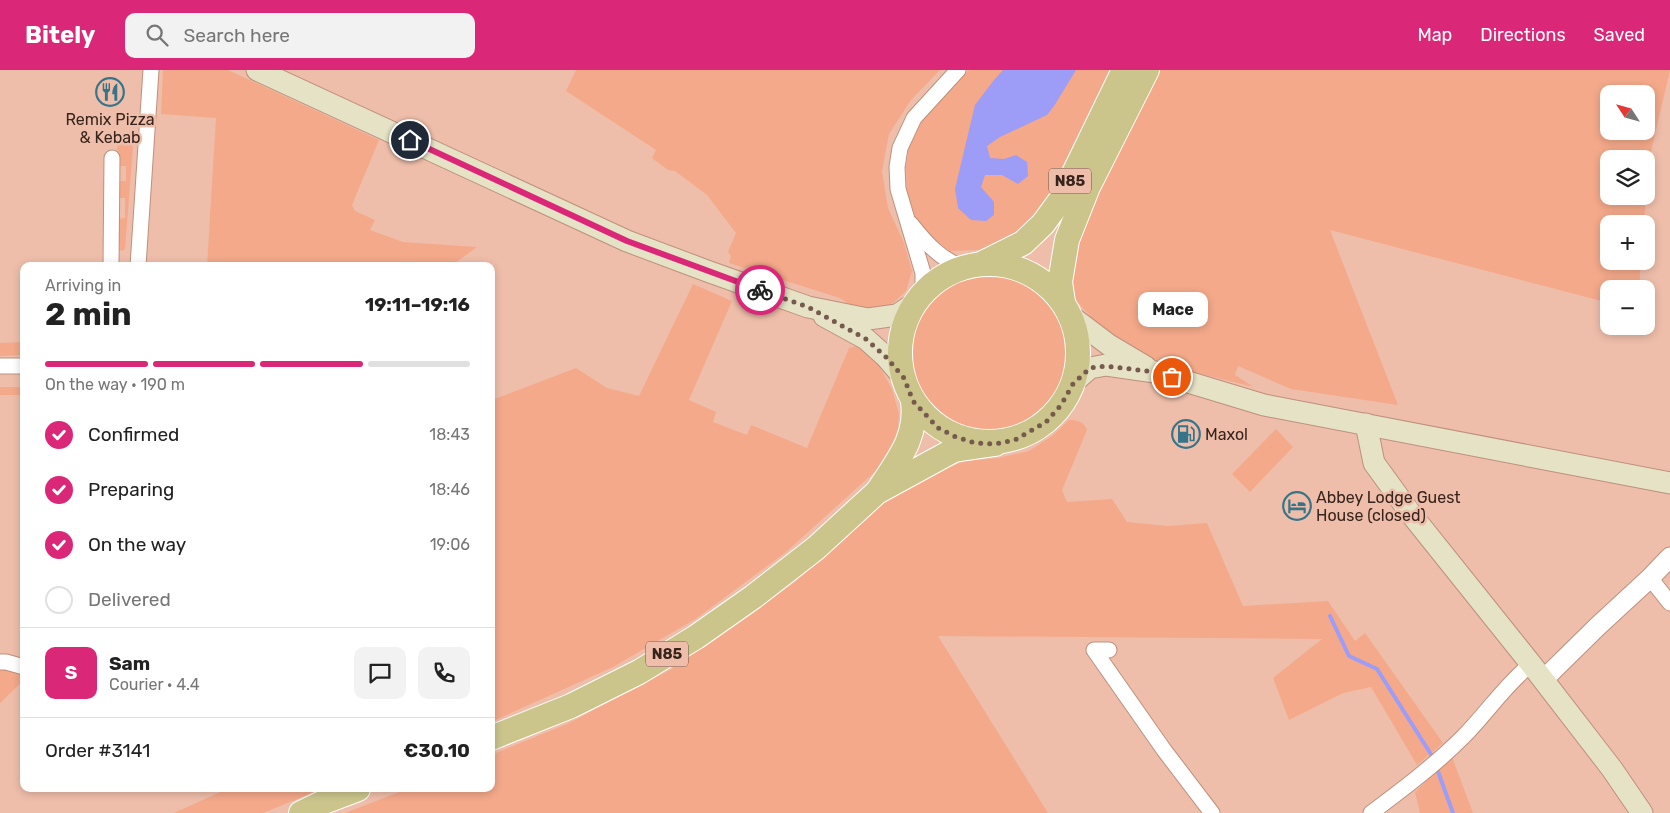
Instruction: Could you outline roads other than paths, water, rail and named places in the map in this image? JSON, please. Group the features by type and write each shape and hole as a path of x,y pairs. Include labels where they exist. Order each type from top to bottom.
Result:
{"main road":[{"path":"257,70 627,241 808,307 866,339 886,357 904,378"},
{"name":"N85","path":"495,736 571,706 639,672 696,637 753,597 816,548 877,492 903,453 911,435 915,415 913,401 904,378 902,358 904,330 919,297 941,279 1023,243 1048,217 1062,198 1124,70"},
{"name":"N85","path":"877,492 954,450 1015,440 1046,422 1061,405 1073,384 1077,346 1060,282 1067,240 1088,187 1147,70"},
{"path":"972,265 1010,266 1027,271 1043,280 1068,309 1109,345 1154,372"},
{"path":"808,307 868,318 897,315 919,297"},
{"path":"1073,384 1090,368 1106,366 1154,372 1264,405 1670,483"},
{"name":"N85","path":"913,401 938,428 956,437 975,443 995,444"},
{"path":"1366,424 1374,462 1411,514 1612,769 1642,813"},
{"path":"301,813 350,792"}],"street":[{"path":"138,262 151,70"},
{"path":"919,297 923,273 898,189 897,168 900,148 914,118 958,70"},
{"path":"111,262 112,158"},
{"path":"905,217 925,242 949,262 972,265"},
{"path":"0,366 20,366"},
{"path":"1371,813 1464,737 1513,679 1537,672 1598,626 1670,557"},
{"path":"1650,578 1670,603"},
{"path":"1109,650 1094,650 1164,750 1212,813"},
{"path":"0,662 20,666"}],"waterway":[{"path":"1330,616 1349,656 1377,669 1434,759"},
{"path":"1436,766 1453,813"}],"place":[{"name":"Remix Pizza & Kebab","path":"110,92"},
{"name":"Mace","path":"1172,377"},
{"name":"Maxol","path":"1186,434"},
{"name":"Abbey Lodge Guest House (closed)","path":"1297,506"}]}
